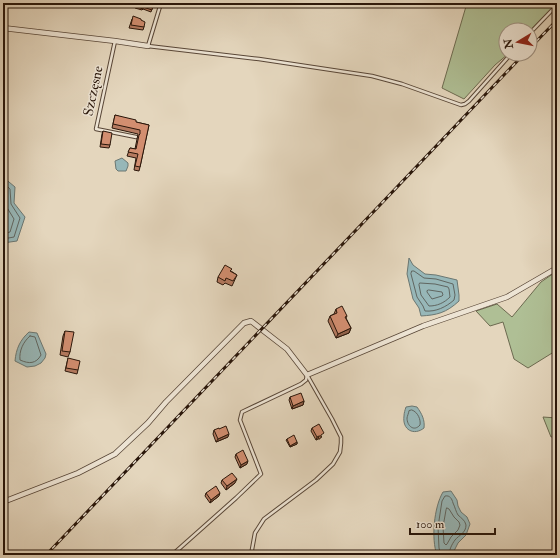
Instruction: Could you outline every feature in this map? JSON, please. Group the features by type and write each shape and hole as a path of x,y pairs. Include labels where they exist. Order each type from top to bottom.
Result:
{"street":[{"path":"3,28 148,46"},
{"path":"3,502 78,473 115,454 148,423 166,402 244,323 251,321 287,349 307,375 423,326 507,297 557,268"}],"lane":[{"path":"161,3 148,46 259,59 372,76 402,84 461,104 465,104 469,101 503,62"},
{"path":"538,25 557,5"},
{"name":"Szczęsne","path":"115,41 96,129 136,137"},
{"path":"172,555 261,474 240,420 242,412 301,384 306,380 307,375"},
{"path":"251,555 255,533 264,519 316,480 333,464 340,452 341,437 307,375"}],"green space":[{"path":"467,3 557,3 557,7 538,26 538,22 498,22 499,62 464,99 442,88"},
{"path":"557,271 557,350 528,368 514,359 503,322 490,326 476,311 497,304 512,317 541,282"},
{"path":"543,417 557,418 557,436 551,437"}],"water":[{"path":"122,158 128,163 128,166 126,171 118,171 116,169 115,161"},
{"path":"3,177 15,187 14,203 25,217 17,241 3,243"},
{"path":"409,258 413,265 425,274 457,280 459,301 441,313 421,316 419,308 413,299 407,274"},
{"path":"29,332 37,333 46,354 41,363 35,366 27,367 15,361 19,345"},
{"path":"406,407 417,407 424,420 424,428 416,431 407,428 404,421"},
{"path":"451,491 457,500 461,512 467,517 470,524 466,535 458,543 452,555 437,555 434,541 434,523 437,506 443,492"}],"building":[{"path":"136,3 147,3 153,5 152,10 135,6"},
{"path":"133,16 145,22 144,27 131,25"},
{"path":"115,115 149,125 140,167 135,166 138,154 128,152 130,148 136,149 140,130 113,124"},
{"path":"103,131 112,133 110,145 101,144"},
{"path":"225,265 232,269 230,271 237,275 233,281 226,278 225,281 218,277"},
{"path":"342,306 347,316 345,317 351,328 338,334 330,316 337,313 336,309"},
{"path":"65,331 74,332 70,352 62,351"},
{"path":"68,358 80,361 78,370 66,368"},
{"path":"301,393 304,401 293,406 290,397"},
{"path":"319,424 324,433 317,437 312,428"},
{"path":"226,426 229,434 218,439 214,430"},
{"path":"294,435 297,442 290,446 287,439"},
{"path":"243,450 248,461 241,465 236,454"},
{"path":"232,473 237,479 227,486 222,480"},
{"path":"216,486 220,493 211,500 206,493"}],"railway":[{"path":"538,40 557,20"},
{"path":"46,555 516,62"}]}
